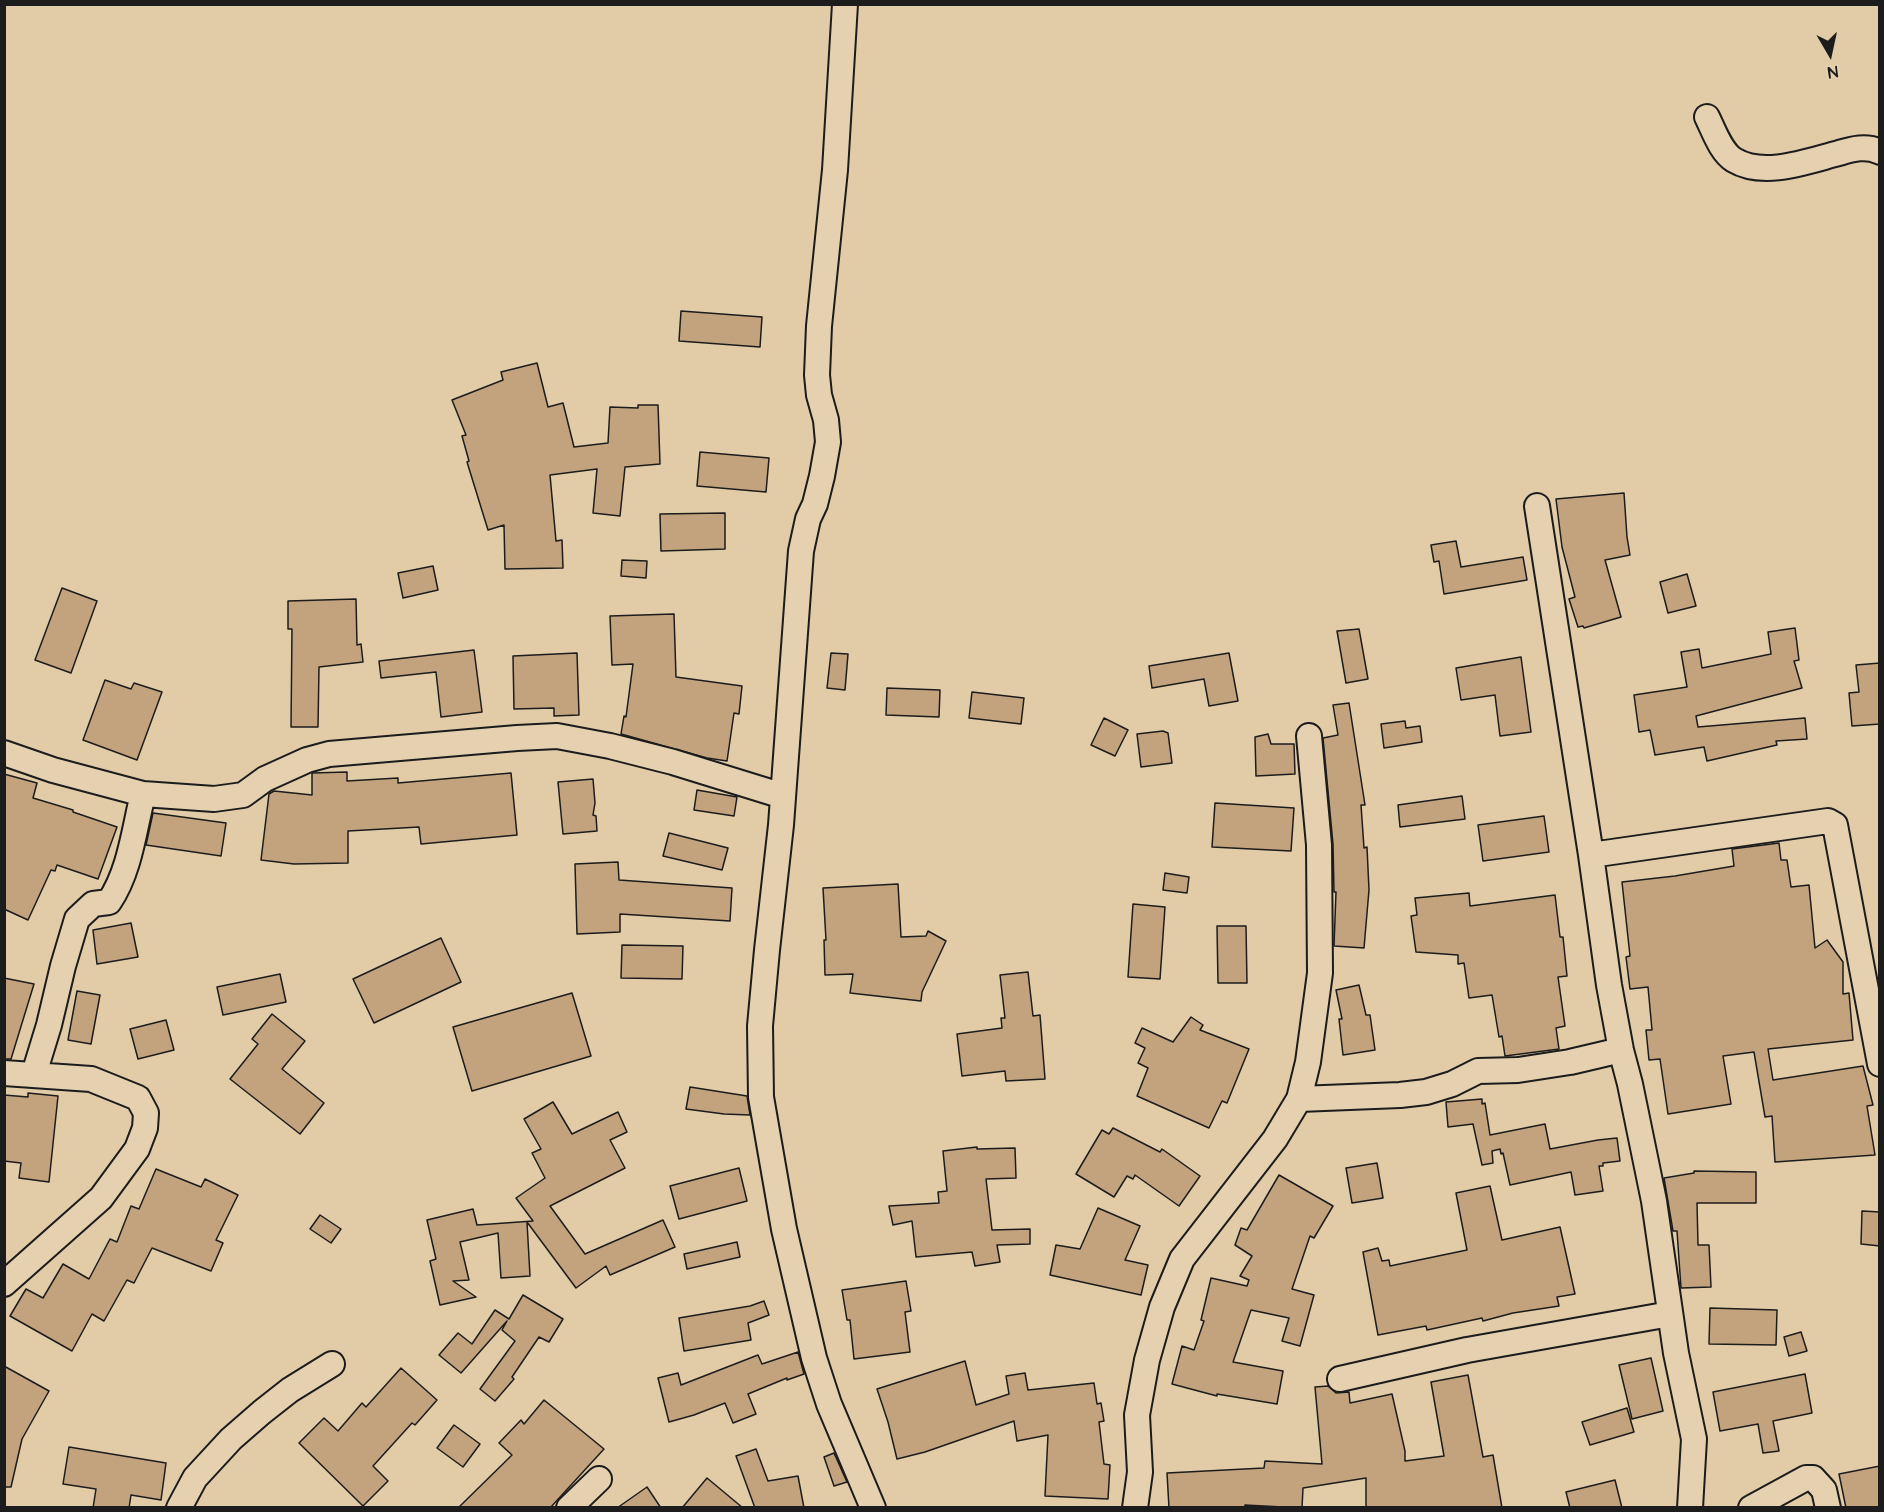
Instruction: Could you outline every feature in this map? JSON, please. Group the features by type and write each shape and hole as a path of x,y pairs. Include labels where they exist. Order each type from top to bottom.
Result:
{"street":[{"path":"845,4 835,170 817,365 819,395 826,420 828,442 822,476 815,504 808,519 801,551 783,796 760,1026 761,1097 784,1229 814,1358 829,1404 873,1508"},
{"path":"1707,117 1722,147 1733,160 1747,165 1772,169 1858,148 1880,152"},
{"path":"1537,506 1592,855 1609,985 1654,1201 1676,1353 1694,1439 1690,1508"},
{"path":"4,753 53,770 143,794 214,799 243,795 265,779 307,760 329,754 557,736 610,746 673,762 783,796"},
{"path":"1135,1508 1140,1472 1137,1414 1162,1307 1182,1259 1275,1139 1299,1100 1308,1062 1320,973 1318,844 1310,736"},
{"path":"34,1074 77,919 93,904 109,902 117,891 127,864 143,794"},
{"path":"1592,855 1828,822 1834,825 1880,1064"},
{"path":"1299,1100 1426,1092 1452,1084 1478,1071 1518,1070 1570,1062 1621,1050"},
{"path":"4,1073 91,1079 138,1098 146,1113 145,1128 137,1149 101,1198 4,1284"},
{"path":"1340,1379 1467,1350 1670,1314"},
{"path":"179,1508 195,1478 231,1439 290,1390 332,1364"},
{"path":"1751,1508 1806,1478 1813,1478 1824,1491 1828,1508"},
{"path":"569,1508 599,1479"}],"building":[{"path":"681,311 762,317 760,347 679,341"},
{"path":"537,363 548,407 563,403 574,447 608,443 610,407 638,408 638,405 658,405 660,464 625,467 620,516 593,513 597,469 550,475 556,541 562,540 563,568 505,569 504,525 488,530 467,462 469,461 462,436 466,435 452,400 503,380 501,372"},
{"path":"700,452 769,458 766,492 697,486"},
{"path":"1624,493 1630,555 1605,560 1621,617 1584,628 1583,626 1578,627 1569,599 1575,597 1562,547 1556,499"},
{"path":"725,513 725,549 661,551 660,514"},
{"path":"1456,541 1461,567 1523,557 1527,580 1444,594 1439,561 1434,562 1431,545"},
{"path":"622,560 647,561 646,578 621,576"},
{"path":"433,566 438,590 403,598 398,573"},
{"path":"1687,574 1696,606 1668,613 1660,582"},
{"path":"62,588 97,601 71,673 35,660"},
{"path":"356,599 357,645 361,644 363,662 319,667 318,727 291,727 292,629 288,629 288,601"},
{"path":"674,614 676,677 742,686 739,714 734,713 727,761 707,758 621,734 624,716 626,717 633,664 612,665 610,616"},
{"path":"1795,628 1799,660 1794,661 1802,688 1696,716 1698,727 1805,718 1807,739 1776,741 1777,745 1707,761 1704,747 1655,755 1650,730 1639,732 1634,695 1687,687 1681,652 1699,649 1702,668 1771,654 1768,632"},
{"path":"1359,629 1368,679 1346,683 1337,631"},
{"path":"474,650 482,712 441,717 436,672 381,678 379,661"},
{"path":"577,653 579,715 554,716 554,708 514,709 513,656"},
{"path":"831,653 848,654 845,690 827,688"},
{"path":"1229,653 1238,701 1209,706 1204,679 1152,688 1149,666"},
{"path":"1521,657 1531,732 1500,736 1495,695 1461,700 1456,668"},
{"path":"1880,663 1880,724 1852,726 1849,693 1859,692 1856,665"},
{"path":"105,680 131,689 134,683 162,692 137,760 83,740"},
{"path":"887,688 940,690 939,717 886,715"},
{"path":"972,692 1024,698 1021,724 969,718"},
{"path":"1349,703 1365,805 1361,805 1364,848 1367,847 1369,890 1364,948 1334,946 1336,892 1334,892 1333,844 1323,738 1338,735 1333,705"},
{"path":"1104,718 1128,730 1115,756 1091,745"},
{"path":"1405,721 1406,728 1420,726 1422,742 1384,748 1381,724"},
{"path":"1163,731 1168,733 1172,763 1141,767 1137,734"},
{"path":"1268,734 1271,744 1294,744 1295,774 1256,776 1255,737"},
{"path":"347,772 347,781 398,778 398,783 511,773 517,835 421,844 419,827 348,831 348,863 294,864 261,860 269,794 274,791 312,795 312,773"},
{"path":"4,774 37,783 33,798 117,827 98,879 57,865 55,871 51,870 28,920 4,909"},
{"path":"593,779 595,803 593,815 596,816 597,831 563,834 558,782"},
{"path":"697,790 737,797 734,816 694,810"},
{"path":"1462,796 1465,819 1400,827 1398,805"},
{"path":"1215,803 1294,808 1291,851 1212,847"},
{"path":"153,813 226,823 221,856 146,845"},
{"path":"1544,816 1549,852 1483,861 1478,825"},
{"path":"669,833 728,848 722,870 663,856"},
{"path":"1779,843 1781,860 1787,860 1791,887 1809,885 1815,948 1827,940 1843,962 1843,994 1849,993 1853,1040 1768,1049 1773,1080 1863,1066 1873,1105 1867,1106 1875,1155 1775,1162 1772,1116 1765,1117 1754,1052 1723,1056 1731,1104 1668,1114 1660,1059 1649,1060 1646,1030 1652,1030 1648,987 1630,989 1626,957 1630,956 1622,882 1734,866 1732,849"},
{"path":"618,862 619,880 732,888 730,921 620,914 620,932 577,934 575,864"},
{"path":"1165,873 1189,877 1187,893 1163,890"},
{"path":"898,884 901,937 926,936 928,931 946,941 922,992 921,1001 850,993 853,974 825,975 824,940 826,940 823,888"},
{"path":"1469,893 1470,906 1555,895 1567,976 1558,977 1565,1026 1556,1028 1559,1049 1505,1056 1502,1036 1499,1037 1492,995 1469,998 1464,963 1458,964 1458,955 1416,952 1411,916 1417,915 1415,898"},
{"path":"1133,904 1165,907 1160,979 1128,977"},
{"path":"131,923 138,957 97,964 93,930"},
{"path":"1217,926 1246,926 1247,983 1218,983"},
{"path":"441,938 461,982 374,1023 353,979"},
{"path":"622,945 683,946 682,979 621,978"},
{"path":"1028,972 1033,1016 1040,1015 1045,1079 1006,1081 1005,1071 962,1076 957,1034 1002,1028 1001,1018 1005,1018 1000,975"},
{"path":"280,974 286,1002 223,1015 217,987"},
{"path":"4,978 34,984 11,1059 4,1059"},
{"path":"1359,985 1366,1015 1370,1015 1375,1050 1343,1055 1339,1019 1342,1019 1336,990"},
{"path":"77,991 100,995 91,1044 68,1040"},
{"path":"572,993 591,1056 472,1091 453,1027"},
{"path":"272,1014 305,1041 282,1069 324,1103 300,1134 230,1079 258,1044 252,1039"},
{"path":"1191,1017 1203,1025 1200,1030 1249,1049 1227,1103 1222,1101 1209,1128 1137,1096 1148,1068 1138,1063 1145,1048 1135,1043 1142,1028 1173,1042"},
{"path":"166,1020 174,1050 138,1059 130,1029"},
{"path":"690,1087 747,1096 750,1115 686,1109"},
{"path":"28,1093 58,1096 49,1182 19,1178 21,1163 4,1161 4,1095 28,1097"},
{"path":"1482,1099 1482,1104 1485,1103 1490,1135 1545,1124 1550,1149 1617,1138 1620,1161 1603,1163 1603,1166 1599,1166 1603,1191 1575,1195 1571,1172 1510,1185 1503,1153 1501,1154 1500,1149 1492,1151 1493,1163 1482,1165 1473,1124 1448,1127 1446,1102"},
{"path":"553,1102 572,1134 618,1112 627,1132 610,1140 625,1168 550,1206 585,1254 663,1220 675,1247 610,1275 606,1266 576,1288 527,1222 530,1276 501,1278 498,1233 460,1242 469,1280 453,1281 476,1297 440,1305 430,1261 436,1259 427,1220 473,1209 477,1225 533,1221 516,1198 545,1178 532,1153 541,1149 524,1119"},
{"path":"1113,1128 1160,1152 1162,1149 1200,1176 1179,1206 1135,1175 1133,1179 1127,1176 1114,1197 1076,1174 1102,1130 1109,1134"},
{"path":"977,1147 977,1149 1015,1148 1016,1178 986,1179 992,1230 1030,1229 1030,1244 997,1245 1000,1262 975,1266 972,1252 916,1257 912,1221 893,1225 889,1206 939,1203 938,1192 947,1191 943,1151"},
{"path":"1377,1163 1383,1198 1352,1203 1346,1168"},
{"path":"739,1168 747,1201 679,1219 670,1186"},
{"path":"156,1169 201,1187 205,1179 238,1195 216,1240 223,1243 211,1271 152,1248 134,1283 127,1280 104,1321 92,1314 72,1351 10,1316 26,1289 43,1298 63,1264 89,1279 110,1239 117,1242 131,1206 139,1209"},
{"path":"1694,1171 1756,1172 1756,1203 1697,1203 1698,1245 1709,1245 1711,1287 1681,1288 1677,1231 1673,1231 1664,1178 1694,1173"},
{"path":"1279,1175 1333,1206 1314,1238 1310,1236 1292,1289 1314,1295 1300,1346 1282,1341 1289,1318 1251,1310 1233,1362 1283,1371 1277,1404 1217,1394 1217,1396 1172,1384 1182,1346 1194,1350 1204,1321 1201,1320 1211,1278 1247,1286 1249,1280 1240,1276 1252,1256 1235,1245 1241,1228 1247,1230"},
{"path":"1490,1186 1502,1240 1560,1227 1575,1294 1557,1297 1559,1306 1513,1313 1483,1321 1482,1318 1427,1330 1426,1326 1378,1335 1363,1252 1378,1248 1382,1261 1389,1260 1390,1266 1467,1250 1456,1193"},
{"path":"1098,1208 1140,1226 1125,1260 1148,1265 1141,1295 1050,1275 1056,1245 1080,1249"},
{"path":"1862,1211 1880,1212 1880,1246 1861,1244"},
{"path":"320,1215 341,1229 331,1243 310,1229"},
{"path":"737,1242 740,1257 687,1269 684,1254"},
{"path":"906,1281 911,1311 905,1312 910,1352 854,1359 850,1320 847,1320 842,1290"},
{"path":"523,1295 563,1319 549,1342 539,1337 512,1377 514,1379 495,1401 480,1389 515,1341 502,1330 507,1321 461,1373 439,1355 458,1333 472,1344 495,1310 509,1319"},
{"path":"764,1301 769,1315 748,1323 751,1340 684,1351 679,1318 750,1306"},
{"path":"1710,1308 1777,1310 1776,1345 1709,1344"},
{"path":"1801,1332 1807,1351 1789,1356 1784,1337"},
{"path":"798,1352 804,1374 787,1380 787,1378 748,1394 756,1414 733,1423 725,1403 669,1422 658,1378 678,1373 681,1385 758,1355 762,1364"},
{"path":"1651,1358 1663,1411 1632,1419 1619,1365"},
{"path":"965,1361 976,1405 1009,1394 1006,1376 1025,1373 1028,1390 1094,1383 1097,1404 1101,1403 1104,1421 1099,1422 1104,1464 1110,1465 1108,1499 1045,1496 1048,1435 1017,1441 1014,1421 925,1452 897,1459 877,1389"},
{"path":"4,1366 49,1391 22,1439 11,1487 4,1487"},
{"path":"401,1368 437,1400 415,1425 412,1423 373,1466 388,1481 363,1506 299,1443 324,1418 338,1431 362,1403 366,1407"},
{"path":"1805,1374 1812,1413 1773,1421 1779,1451 1763,1453 1758,1424 1720,1431 1713,1392"},
{"path":"1468,1375 1483,1457 1493,1455 1502,1508 1366,1508 1366,1478 1303,1488 1302,1508 1245,1505 1245,1508 1169,1508 1167,1473 1264,1468 1265,1461 1322,1464 1315,1387 1328,1386 1336,1393 1349,1392 1350,1403 1392,1394 1405,1451 1405,1461 1444,1456 1431,1382"},
{"path":"544,1400 604,1449 550,1508 458,1508 512,1455 499,1443 521,1420 524,1424"},
{"path":"1627,1408 1634,1432 1590,1445 1582,1422"},
{"path":"454,1425 480,1444 463,1467 437,1448"},
{"path":"69,1447 166,1463 161,1500 131,1495 129,1508 93,1508 96,1489 63,1484"},
{"path":"756,1449 768,1481 798,1476 804,1508 755,1508 736,1456"},
{"path":"834,1453 847,1482 834,1486 824,1457"},
{"path":"1880,1466 1880,1508 1846,1508 1839,1474"},
{"path":"707,1478 743,1508 682,1508"},
{"path":"1615,1480 1622,1508 1570,1508 1566,1492"},
{"path":"647,1487 661,1508 617,1508"}]}
